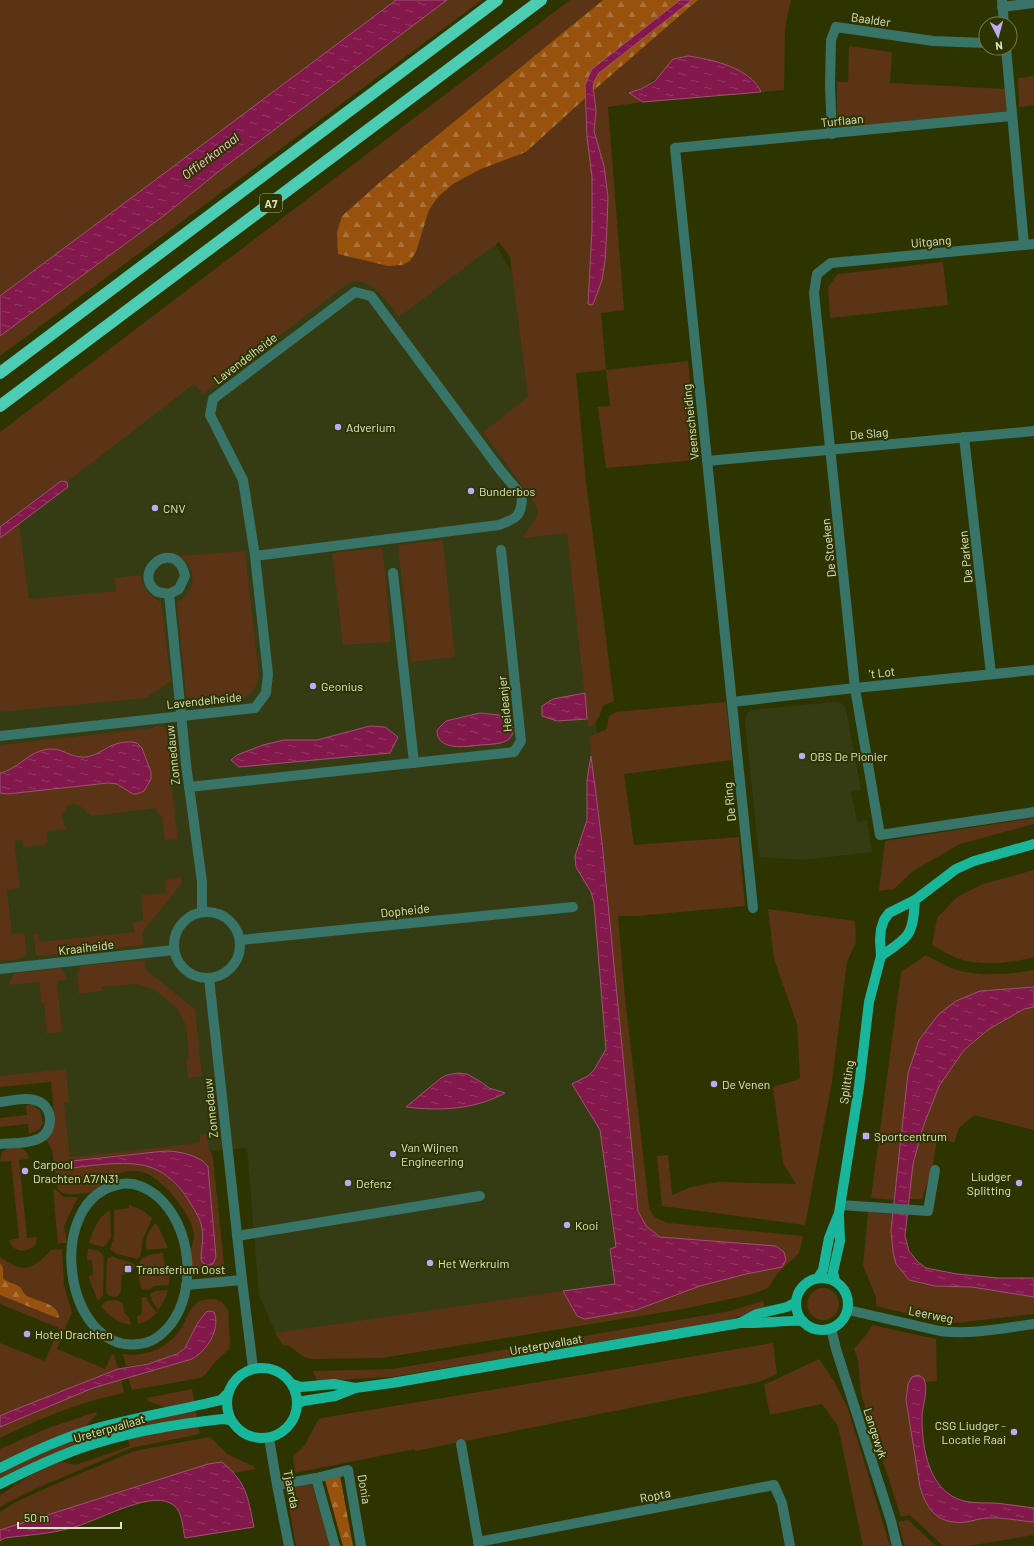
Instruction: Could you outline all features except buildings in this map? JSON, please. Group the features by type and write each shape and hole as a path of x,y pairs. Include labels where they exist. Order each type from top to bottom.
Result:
{"highway":[{"name":"A7","path":"0,373 497,0"},
{"name":"A7","path":"0,406 541,0"}],"main road":[{"name":"Splitting","path":"835,1281 834,1272 840,1240 840,1209 859,1087 869,1002 881,956 880,940 884,920 889,913 915,900 956,869 974,861 1034,844"},
{"path":"881,956 908,934 912,924 915,900"},
{"name":"Splitting","path":"818,1278 823,1270 829,1238 840,1209"},
{"path":"818,1278 827,1278 835,1281 846,1293 848,1301 848,1310 842,1321 831,1328 822,1330 814,1328 803,1322 798,1314 796,1302 798,1293 803,1286 818,1278"},
{"name":"Ureterpvallaat","path":"740,1324 757,1314 787,1308 796,1302"},
{"name":"Ureterpvallaat","path":"297,1404 303,1400 335,1396 355,1388 740,1324 759,1324 790,1320 803,1322"},
{"path":"264,1367 275,1370 285,1376 292,1384 296,1394 296,1413 292,1422 286,1429 278,1434 270,1438 247,1436 237,1429 230,1420 226,1407 227,1394 232,1382 242,1373 253,1368 264,1367"},
{"name":"Ureterpvallaat","path":"292,1384 301,1386 334,1384 355,1388"},
{"name":"Ureterpvallaat","path":"0,1468 31,1453 86,1432 151,1415 221,1400 227,1394"},
{"name":"Ureterpvallaat","path":"0,1484 80,1448 158,1428 224,1419 230,1420"}],"street":[{"path":"1003,16 1002,3 1034,3"},
{"name":"Baalder","path":"832,134 830,86 831,40 836,27 933,40 978,43"},
{"path":"1007,56 1011,116 1029,245"},
{"name":"Turflaan","path":"675,148 1011,116"},
{"name":"Veenscheiding","path":"675,148 732,698"},
{"name":"Uitgang","path":"830,263 1029,245"},
{"name":"De Stoeken","path":"830,263 817,274 814,293 855,688 880,835 1034,812"},
{"name":"Lavendelheide","path":"0,736 255,708 266,693 268,674 255,556 243,480 210,415 213,399 355,292 371,296 501,471 522,496 522,508 515,519 499,525 255,556"},
{"name":"De Slag","path":"707,461 1034,431"},
{"name":"De Parken","path":"964,437 991,674"},
{"name":"Heideanjer","path":"189,787 514,752 521,741 501,550"},
{"path":"393,573 414,763"},
{"name":"Zonnedauw","path":"169,594 189,787 202,882 202,912"},
{"name":"'t Lot","path":"732,698 855,688 1034,670"},
{"name":"De Ring","path":"732,698 753,908"},
{"name":"Dopheide","path":"240,940 573,906"},
{"path":"202,912 212,912 223,916 233,924 240,940 240,948 237,959 228,970 220,975 209,978 192,974 180,964 174,950 176,932 186,919 202,912"},
{"name":"Kraaiheide","path":"0,969 174,950"},
{"name":"Zonnedauw","path":"209,978 253,1368"},
{"path":"0,1102 29,1099 36,1100 47,1108 50,1114 49,1128 40,1138 33,1141 0,1144"},
{"path":"840,1209 889,1208 928,1211 935,1170"},
{"path":"124,1183 142,1187 159,1198 171,1212 181,1234 187,1258 186,1285 182,1303 174,1320 168,1328 152,1340 144,1344 128,1345 116,1342 99,1331 82,1306 75,1289 72,1270 72,1245 76,1225 91,1200 106,1188 124,1183"},
{"path":"237,1236 480,1196"},
{"path":"186,1285 242,1280"},
{"name":"Leerweg","path":"848,1310 940,1331 951,1332 974,1331 1034,1324"},
{"name":"Langewyk","path":"831,1328 848,1389 891,1521 897,1546"},
{"name":"Tjaarda","path":"270,1438 289,1546"},
{"name":"Ropta","path":"461,1444 478,1544 774,1485 782,1503 790,1546"},
{"name":"Donia","path":"277,1484 316,1478 348,1470 361,1546"},
{"path":"316,1478 335,1546"}],"shaded area":[{"path":"0,0 396,0 0,296"},
{"path":"447,0 482,0 0,356 0,336 166,214 218,172"},
{"path":"570,0 603,0 379,183 342,216 337,232 416,252 429,210 438,197 453,184 481,169 593,91 698,0 791,0 785,27 784,90 761,92 758,85 746,74 704,58 673,59 649,84 629,93 643,102 608,107 624,310 601,313 606,370 576,373 586,482 614,701 603,706 599,717 593,726 588,727 567,533 522,538 538,515 536,505 483,432 528,397 510,257 499,242 399,317 379,292 372,287 358,282 350,282 203,394 194,384 67,482 62,481 58,483 0,527 0,432"},
{"path":"849,46 892,52 890,83 1005,89 1007,111 837,129 837,82 848,82"},
{"path":"1034,76 1034,105 1019,107 1018,78"},
{"path":"437,137 559,359 654,1290 309,1349 275,1332 259,1295 247,1148 64,1163 54,1076 0,1084 0,470"},
{"path":"943,262 948,305 830,318 828,287 838,274"},
{"path":"688,361 697,460 606,468 598,407 610,406 606,370"},
{"path":"19,523 29,599 116,591 115,578 140,575 147,592 161,602 171,681 146,698 0,712 0,538"},
{"path":"443,540 455,657 411,662 398,545"},
{"path":"383,548 391,642 343,645 332,553"},
{"path":"245,551 259,676 254,689 250,695 244,699 228,703 202,705 191,701 186,695 177,602 184,598 193,579 190,566 179,556"},
{"path":"726,702 732,760 624,774 634,845 739,837 745,906 636,916 618,916 625,998 649,1206 653,1215 668,1223 803,1236 799,1253 777,1274 768,1288 749,1295 683,1309 382,1358 311,1359 304,1357 289,1346 283,1345 275,1333 563,1291 577,1316 585,1319 636,1310 700,1286 746,1274 782,1267 786,1260 784,1252 660,1237 646,1226 638,1211 602,842 589,737 607,729 609,716 616,712"},
{"name":"OBS De Pionier","path":"833,702 841,703 846,709 861,790 851,792 857,822 867,820 872,852 804,860 759,857 745,722 747,713 752,710"},
{"path":"155,726 169,729 176,737 178,743 180,763 169,765 178,839 165,840 162,816 157,813 156,808 92,816 78,805 72,804 67,806 62,816 63,823 67,829 47,831 48,841 44,845 23,847 22,840 14,841 20,888 7,890 12,934 24,933 27,953 19,959 0,961 0,793 7,794 108,783 117,784 129,792 117,744 86,757 73,755 65,751 39,751 14,767 0,773 0,745 153,728"},
{"path":"1034,818 1034,824 960,844 913,871 894,889 879,891 885,841"},
{"path":"1034,870 1034,957 1008,962 971,962 959,959 932,945 937,918 957,897 983,884"},
{"path":"181,877 182,883 142,933 143,945 39,956 36,955 33,935 38,934 39,942 134,932 133,922 143,921 141,895 166,893 165,882 167,879"},
{"path":"768,909 855,921 856,942 847,962 832,1082 805,1225 662,1206 657,1156 668,1155 672,1195 691,1187 718,1182 796,1184 783,1163 773,1087 800,1079 797,1024 774,959"},
{"path":"926,955 951,968 971,973 1003,974 1034,970 1034,987 1014,989 908,1073 894,1200 871,1198 901,972"},
{"path":"145,960 146,970 195,1009 202,1076 188,1078 186,1060 189,1059 186,1025 177,1008 154,989 135,984 102,987 102,991 79,994 77,975 80,966"},
{"path":"60,968 65,974 67,980 57,981 62,1032 47,1034 44,1003 41,1003 39,982 10,985 10,981 12,976 17,973"},
{"path":"1034,1007 1034,1130 974,1115 959,1128 954,1143 937,1138 933,1165 922,1199 909,1199 913,1164 923,1127 939,1086 964,1050 989,1029 1024,1009"},
{"path":"66,1069 69,1102 64,1103 70,1157 200,1143 200,1135 207,1134 208,1145 213,1158 225,1274 211,1275 199,1273 195,1270 191,1259 194,1235 189,1220 180,1204 157,1180 148,1174 137,1171 122,1172 96,1190 87,1193 67,1194 59,1190 57,1188 52,1150 46,1139 55,1125 51,1082 0,1087 0,1076","holes":["177,1152 201,1159 208,1167 216,1257 201,1255 203,1231 195,1210 190,1201 174,1183 158,1170 142,1165 123,1163 73,1168 70,1162 117,1155"]},
{"path":"26,1105 32,1105 40,1110 43,1123 39,1130 29,1134 28,1124 0,1127 0,1118 27,1115"},
{"path":"9,1147 22,1148 28,1155 29,1159 19,1160 27,1238 37,1237 36,1244 25,1251 14,1248 9,1240 19,1238 11,1161 0,1162 2,1152"},
{"path":"55,1189 64,1197 78,1197 64,1226 67,1243 58,1243 53,1190"},
{"path":"129,1205 142,1210 152,1218 142,1242 141,1254 137,1259 117,1254 110,1249 114,1237 114,1210 129,1208"},
{"path":"110,1210 111,1237 106,1245 103,1247 89,1243 99,1220"},
{"path":"868,1212 893,1214 893,1251 896,1262 901,1271 908,1278 919,1283 933,1286 970,1287 1034,1297 1034,1314 955,1323 934,1320 876,1306 876,1297 863,1265"},
{"path":"156,1223 168,1248 147,1250 147,1236"},
{"path":"62,1249 64,1286 72,1312 57,1349 105,1369 112,1354 114,1355 118,1369 0,1416 0,1343 45,1361 59,1328 0,1304 0,1295 57,1318 58,1314 51,1306 26,1295 21,1289 7,1282 3,1278 3,1268 0,1263 0,1257 21,1268 39,1262 51,1250"},
{"path":"88,1249 98,1251 104,1257 103,1295 98,1301 89,1279 89,1276 93,1275 92,1260 87,1260"},
{"path":"163,1253 165,1267 170,1266 169,1285 154,1286 148,1290 142,1289 138,1270 141,1261 147,1256"},
{"path":"112,1256 131,1262 135,1266 131,1272 122,1275 121,1291 117,1296 113,1297 108,1295 106,1289 107,1259"},
{"path":"820,1288 826,1288 836,1295 839,1304 838,1310 832,1317 826,1320 820,1320 810,1313 807,1307 807,1301 814,1291"},
{"path":"168,1290 165,1299 158,1310 152,1301 150,1294 155,1291"},
{"path":"142,1297 146,1297 157,1313 147,1321 138,1324 137,1316 141,1315"},
{"path":"206,1299 215,1299 222,1302 228,1310 229,1349 213,1364 205,1375 200,1378 132,1390 128,1377 192,1359 216,1327 216,1316 197,1324 185,1347 172,1356 156,1361 126,1366 123,1354 140,1354 165,1345 178,1333 195,1304"},
{"path":"116,1300 123,1303 124,1313 129,1317 131,1325 122,1323 114,1318 101,1306 106,1301"},
{"path":"763,1301 765,1308 725,1321 392,1377 317,1381 313,1371 392,1369 730,1311"},
{"path":"872,1325 936,1339 937,1381 926,1382 924,1379 908,1384 906,1400 916,1461 947,1520 964,1522 986,1517 1034,1522 1034,1535 968,1546 943,1546 910,1515 901,1517 861,1394 858,1360 854,1349"},
{"path":"773,1343 777,1374 759,1382 415,1451 415,1449 295,1473 293,1457 305,1445 318,1420 321,1418"},
{"path":"819,1359 834,1381 848,1409 890,1546 863,1546 838,1426 822,1404 770,1415 764,1385"},
{"path":"121,1379 124,1393 108,1396 60,1411 0,1438 0,1427 69,1397"},
{"path":"192,1389 195,1402 167,1408 148,1401 147,1398"},
{"path":"196,1410 197,1417 142,1428 0,1480 0,1471 75,1439 97,1432"},
{"path":"96,1412 97,1414 83,1429 0,1464 0,1449 48,1428"},
{"path":"198,1425 200,1434 131,1448 33,1490 0,1507 0,1495 36,1472 58,1461 76,1465 130,1446 127,1438"},
{"path":"210,1437 227,1454 253,1466 255,1469 234,1473 222,1462 208,1464 0,1530 0,1512 16,1502 51,1486 134,1451"},
{"path":"312,1484 330,1546 296,1546 286,1489"},
{"path":"908,1520 936,1546 905,1546 898,1522"}],"green space":[{"path":"603,0 698,0 593,91 526,152 481,169 453,184 438,197 429,210 416,252 410,261 402,265 388,266 338,254 337,232 342,216 379,183"},
{"path":"0,1263 3,1268 3,1278 20,1287 26,1295 50,1305 57,1312 59,1317 57,1318 0,1295"},
{"path":"340,1476 353,1546 343,1546 325,1480"}],"water":[{"name":"Offierkanaal","path":"396,0 447,0 218,172 166,214 0,336 0,296"},
{"path":"680,0 692,0 599,73 593,86 596,111 594,131 604,166 608,197 605,261 602,280 594,302 592,305 588,304 592,229 592,177 587,137 585,85 592,69"},
{"path":"688,56 719,62 740,71 756,84 761,92 643,102 629,93 641,89 655,81 673,59"},
{"path":"61,481 67,482 68,487 0,538 0,527"},
{"path":"585,693 587,719 557,721 542,716 542,706 553,699"},
{"path":"480,713 499,715 512,723 512,735 504,742 500,743 460,747 446,745 438,737 437,730 446,721"},
{"path":"370,726 385,727 398,737 390,753 239,767 231,760 237,755 263,745 284,740 317,740"},
{"path":"118,743 137,743 142,748 151,772 151,779 144,791 137,794 133,794 117,784 108,783 7,794 0,793 0,773 11,769 40,751 54,749 74,756 85,757 94,755"},
{"path":"591,756 602,842 638,1211 646,1226 660,1237 776,1246 784,1252 786,1260 782,1267 746,1274 700,1286 636,1310 585,1319 577,1316 563,1291 615,1284 610,1249 616,1247 600,1130 572,1084 588,1076 594,1070 606,1049 594,903 591,892 576,867 575,856 587,820 587,780"},
{"path":"1034,987 1034,1007 1024,1009 989,1029 964,1050 939,1086 923,1127 913,1164 905,1236 909,1251 918,1262 926,1268 957,1274 998,1278 1034,1278 1034,1297 972,1287 934,1286 909,1280 896,1264 893,1252 891,1230 908,1073 919,1040 939,1014 956,1001 980,991"},
{"path":"458,1073 467,1074 489,1088 505,1093 481,1103 456,1108 431,1109 406,1107 441,1078"},
{"path":"165,1151 189,1154 200,1159 208,1167 216,1257 211,1265 204,1264 201,1260 203,1233 197,1214 182,1190 162,1172 142,1165 122,1163 73,1168 70,1166 70,1162 72,1161"},
{"path":"206,1312 214,1312 216,1319 214,1332 203,1351 192,1359 93,1388 0,1427 0,1416 9,1412 118,1369 148,1364 177,1354 185,1348 197,1324"},
{"path":"919,1375 924,1379 926,1388 922,1413 922,1430 926,1456 935,1479 943,1489 952,1496 964,1501 999,1503 1034,1508 1034,1522 994,1518 983,1518 966,1522 948,1521 941,1519 936,1515 926,1503 920,1487 906,1400 908,1384 912,1377"},
{"path":"222,1462 231,1470 242,1484 248,1499 254,1527 185,1538 180,1514 177,1509 170,1503 160,1500 136,1504 71,1528 47,1533 5,1538 0,1541 0,1530 208,1464"}],"place":[{"name":"Adverium","path":"338,427"},
{"name":"Bunderbos","path":"471,491"},
{"name":"CNV","path":"155,508"},
{"name":"Geonius","path":"313,686"},
{"name":"OBS De Pionier","path":"802,756"},
{"name":"De Venen","path":"714,1084"},
{"name":"Sportcentrum","path":"866,1136"},
{"name":"Van Wijnen Engineering","path":"393,1154"},
{"name":"Carpool Drachten A7/N31","path":"25,1171"},
{"name":"Defenz","path":"348,1183"},
{"name":"Liudger Splitting","path":"1019,1183"},
{"name":"Kooi","path":"567,1225"},
{"name":"Het Werkruim","path":"430,1263"},
{"name":"Transferium Oost","path":"128,1269"},
{"name":"Hotel Drachten","path":"27,1334"},
{"name":"CSG Liudger - Locatie Raai","path":"1014,1432"}]}
